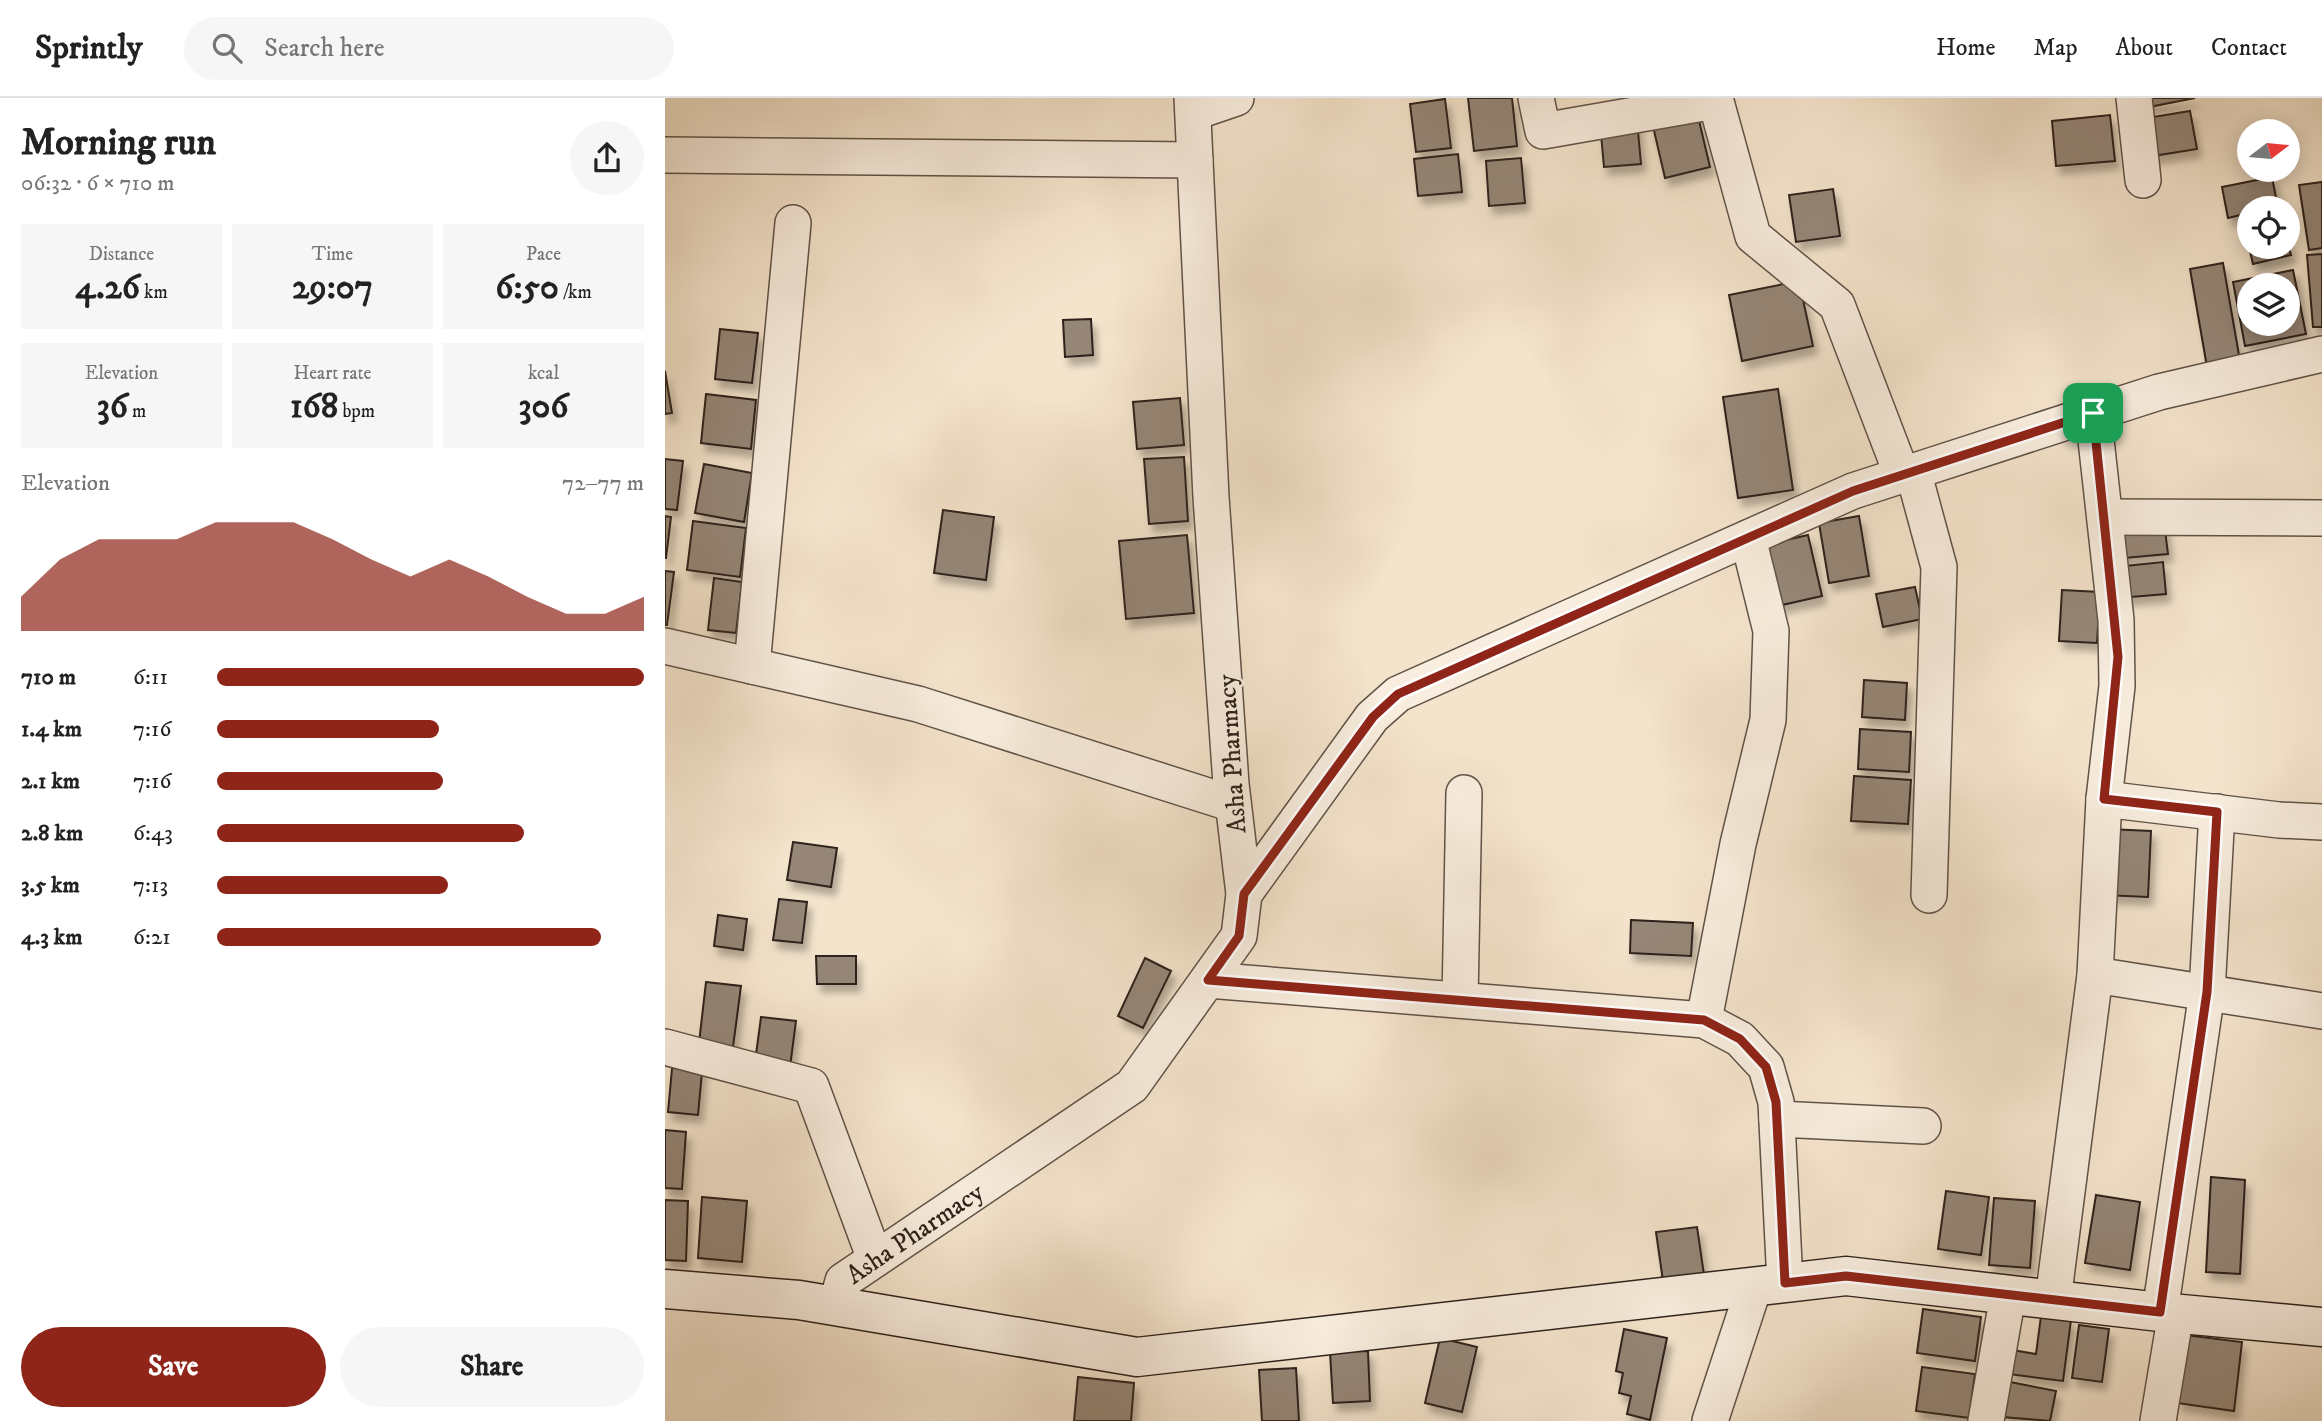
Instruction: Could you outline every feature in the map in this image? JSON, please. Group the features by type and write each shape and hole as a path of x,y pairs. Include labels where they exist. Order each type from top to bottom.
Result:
{"main road":[{"path":"665,1289 799,1300 1137,1357 1846,1276 2322,1327"}],"street":[{"path":"1193,105 1236,98"},
{"path":"1536,98 1543,131 1715,100 1753,236 1837,305 1907,473 1939,568 1929,895"},
{"path":"2134,98 2143,180"},
{"name":"Asha Pharmacy","path":"837,1306 843,1281 1132,1086 1239,936 1244,894 1233,804 1211,497 1193,105"},
{"path":"665,155 1195,160"},
{"path":"753,666 793,223"},
{"path":"1244,894 1373,717 1398,694 1853,491 2159,392 2322,354"},
{"path":"2053,1300 2095,975 2104,799 2118,657 2093,413"},
{"path":"2105,517 2322,518"},
{"path":"1704,1020 1738,844 1768,720 1771,631 1748,538"},
{"path":"665,646 918,704 1233,804"},
{"path":"1460,1000 1464,793"},
{"path":"2104,799 2322,822"},
{"path":"2158,1421 2168,1312 2207,992 2217,812"},
{"path":"2095,975 2322,1011"},
{"path":"1208,980 1704,1020 1740,1039 1766,1067 1776,1102 1770,1285 1710,1421"},
{"path":"665,1047 811,1086 875,1259"},
{"path":"1777,1119 1923,1126"},
{"path":"1986,1421 2008,1295"}],"building":[{"path":"1468,98 1512,98 1517,146 1474,151"},
{"path":"2142,98 2195,98 2144,108"},
{"path":"1445,99 1451,148 1416,152 1410,104"},
{"path":"2190,111 2197,149 2147,157 2141,119"},
{"path":"1697,112 1710,167 1665,178 1652,122"},
{"path":"2110,115 2115,161 2056,166 2052,121"},
{"path":"1637,120 1641,164 1604,167 1600,123"},
{"path":"1458,154 1462,192 1418,196 1414,159"},
{"path":"1521,158 1525,203 1489,206 1486,161"},
{"path":"2247,182 2273,182 2276,196 2237,196 2237,216 2228,218 2222,187"},
{"path":"2322,182 2322,248 2309,250 2299,185"},
{"path":"1833,189 1840,236 1796,242 1789,195"},
{"path":"2322,254 2322,327 2313,327 2307,255"},
{"path":"2252,259 2274,259 2253,264"},
{"path":"2223,263 2240,361 2207,367 2190,269"},
{"path":"1799,281 1813,346 1742,361 1729,295"},
{"path":"2237,281 2237,303 2233,282"},
{"path":"2300,304 2306,334 2300,335"},
{"path":"1091,319 1093,355 1065,357 1063,320"},
{"path":"720,329 758,333 752,383 715,379"},
{"path":"2243,336 2296,336 2245,346"},
{"path":"665,371 672,413 665,414"},
{"path":"1778,389 1793,490 1738,498 1723,397"},
{"path":"706,394 756,400 751,449 701,443"},
{"path":"1180,398 1184,445 1137,449 1133,402"},
{"path":"1184,457 1188,521 1149,524 1144,459"},
{"path":"665,459 683,461 677,510 665,509"},
{"path":"704,464 752,473 744,522 695,513"},
{"path":"943,510 994,517 986,580 934,573"},
{"path":"665,516 671,517 666,558 665,558"},
{"path":"1859,516 1869,576 1829,583 1819,523"},
{"path":"693,521 746,528 740,577 687,570"},
{"path":"2164,522 2168,554 2113,559 2109,527"},
{"path":"1187,535 1194,613 1126,619 1119,541"},
{"path":"1808,535 1822,596 1769,608 1755,547"},
{"path":"2163,562 2166,594 2119,598 2116,567"},
{"path":"665,571 674,572 667,625 665,625"},
{"path":"714,578 742,582 736,633 708,630"},
{"path":"1915,587 1922,619 1883,627 1876,594"},
{"path":"2062,590 2100,592 2097,643 2059,641"},
{"path":"1864,680 1907,683 1905,720 1862,717"},
{"path":"1860,729 1911,732 1909,772 1858,769"},
{"path":"1854,776 1911,780 1908,824 1851,821"},
{"path":"2108,829 2151,831 2148,897 2104,895"},
{"path":"793,842 837,848 831,887 787,880"},
{"path":"779,899 807,902 802,943 773,940"},
{"path":"718,915 747,919 743,950 714,946"},
{"path":"1631,920 1693,923 1691,956 1630,953"},
{"path":"816,956 856,956 856,984 817,984"},
{"path":"1145,958 1171,971 1143,1028 1118,1016"},
{"path":"706,982 741,986 733,1047 699,1043"},
{"path":"761,1017 796,1021 790,1067 755,1062"},
{"path":"673,1058 703,1061 698,1115 668,1112"},
{"path":"665,1130 686,1132 682,1189 665,1188"},
{"path":"2211,1177 2245,1180 2240,1274 2206,1272"},
{"path":"1946,1191 1989,1197 1981,1255 1938,1249"},
{"path":"2096,1195 2140,1202 2130,1270 2085,1263"},
{"path":"702,1197 747,1201 742,1262 698,1258"},
{"path":"1994,1198 2035,1201 2030,1268 1989,1265"},
{"path":"665,1200 688,1201 686,1261 665,1260"},
{"path":"1697,1227 1704,1275 1663,1281 1656,1232"},
{"path":"1923,1309 1981,1317 1975,1361 1917,1353"},
{"path":"2041,1316 2071,1320 2063,1381 2008,1374 2012,1350 2036,1354"},
{"path":"2079,1325 2109,1329 2102,1382 2072,1378"},
{"path":"1624,1329 1667,1338 1650,1420 1627,1414 1631,1396 1619,1393 1623,1373 1616,1371"},
{"path":"2185,1335 2242,1342 2234,1411 2177,1403"},
{"path":"1440,1338 1477,1347 1462,1412 1425,1403"},
{"path":"1368,1351 1370,1401 1333,1403 1330,1352"},
{"path":"1922,1367 1975,1374 1969,1418 1916,1411"},
{"path":"1296,1368 1299,1421 1262,1421 1259,1370"},
{"path":"1078,1377 1134,1383 1131,1421 1074,1421"},
{"path":"2010,1382 2056,1391 2050,1421 2002,1417"}],"route":[{"path":"2093,413 2118,657 2104,799 2217,812 2207,992 2160,1312 1846,1276 1785,1283 1776,1102 1766,1067 1740,1039 1704,1020 1208,980 1239,936 1244,894 1373,717 1398,694 1853,491 2093,413"}]}
